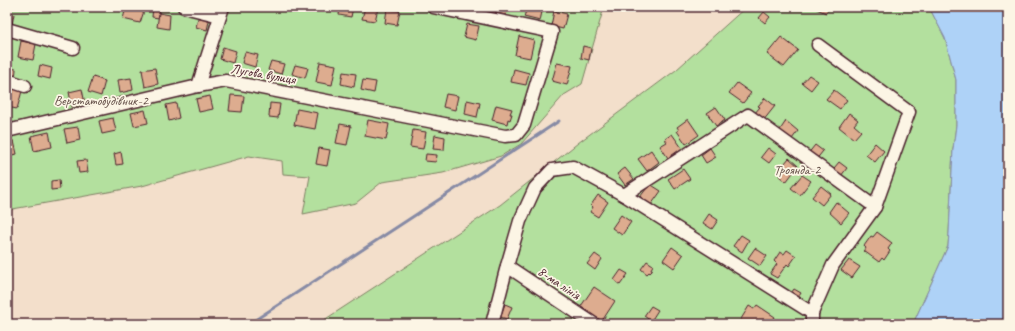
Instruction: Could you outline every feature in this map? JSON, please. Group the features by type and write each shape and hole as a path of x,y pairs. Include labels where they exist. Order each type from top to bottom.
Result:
{"street":[{"path":"184,7 222,12 198,86"},
{"name":"Лугова вулиця","path":"7,131 198,86 226,81 505,136 516,135 524,125 552,32 433,7"},
{"path":"7,29 74,48"},
{"path":"492,324 520,221 535,188 552,170 573,167 624,195 812,318 833,265 875,207 909,112 818,45"},
{"path":"7,80 24,86"},
{"path":"624,195 748,115 875,207"},
{"name":"8-ма лінія","path":"507,266 594,324"}],"green space":[{"name":"Верстатобудівник-2","path":"7,7 604,7 582,84 564,95 521,144 501,156 443,173 382,182 356,203 303,214 310,176 283,174 282,161 249,156 142,186 7,210"},
{"name":"Троянда-2","path":"746,7 929,7 945,38 956,80 956,125 953,149 948,246 913,324 318,324 500,205 578,143 676,70"}],"water":[{"path":"929,7 1008,7 1008,324 913,324 948,246 953,149 956,125 956,80 945,38"}],"building":[{"path":"126,7 144,11 140,23 123,19"},
{"path":"153,7 160,7 159,18 152,17"},
{"path":"340,7 353,7 351,17 339,15"},
{"path":"365,7 378,8 375,21 362,19"},
{"path":"477,7 497,7 495,16 476,12"},
{"path":"497,7 508,7 506,15 496,13"},
{"path":"527,7 543,7 540,21 524,17"},
{"path":"812,7 829,7 826,13"},
{"path":"387,9 400,11 397,25 385,23"},
{"path":"554,11 567,14 563,29 551,26"},
{"path":"7,12 14,14 12,24 7,23"},
{"path":"764,12 770,17 765,23 759,18"},
{"path":"159,13 170,15 169,29 157,27"},
{"path":"199,14 210,17 207,30 196,27"},
{"path":"467,24 479,26 476,40 464,37"},
{"path":"519,36 534,40 530,58 515,55"},
{"path":"781,37 798,50 784,67 767,54"},
{"path":"21,41 36,44 33,60 18,57"},
{"path":"583,46 591,48 589,60 581,58"},
{"path":"223,47 236,51 233,63 220,59"},
{"path":"245,52 258,55 255,67 242,63"},
{"path":"271,61 284,64 281,74 268,70"},
{"path":"320,62 336,65 332,85 316,82"},
{"path":"557,63 572,66 567,85 552,81"},
{"path":"40,65 52,68 50,79 38,76"},
{"path":"295,65 308,68 305,78 292,74"},
{"path":"7,68 16,69 15,79 7,78"},
{"path":"155,68 158,84 145,87 142,70"},
{"path":"514,69 529,73 526,85 511,82"},
{"path":"343,72 356,74 354,87 341,84"},
{"path":"809,75 818,81 811,90 802,83"},
{"path":"93,77 105,81 101,96 88,92"},
{"path":"131,78 133,90 120,93 118,80"},
{"path":"363,80 376,82 374,93 361,90"},
{"path":"737,83 751,93 743,103 729,93"},
{"path":"7,87 22,91 17,109 7,107"},
{"path":"82,89 85,104 72,107 69,92"},
{"path":"834,90 847,100 840,109 826,99"},
{"path":"446,94 458,96 455,110 443,107"},
{"path":"231,95 244,96 242,112 229,111"},
{"path":"210,96 213,109 199,112 196,99"},
{"path":"765,98 775,106 763,121 754,114 760,107 758,106"},
{"path":"467,100 480,103 477,117 465,114"},
{"path":"176,103 179,118 169,121 166,105"},
{"path":"270,103 280,104 278,118 269,117"},
{"path":"496,105 512,109 510,120 508,119 507,124 492,120"},
{"path":"716,107 725,120 716,126 707,113"},
{"path":"297,109 318,113 315,129 294,125"},
{"path":"145,110 148,123 134,126 131,113"},
{"path":"849,113 858,120 854,125 861,131 854,139 839,127"},
{"path":"113,118 116,131 102,134 99,121"},
{"path":"688,119 699,135 686,144 677,131 679,130 677,127"},
{"path":"368,120 389,124 386,140 365,136"},
{"path":"786,121 798,131 792,139 780,130"},
{"path":"340,124 351,126 347,145 336,143"},
{"path":"78,127 80,140 67,143 64,129"},
{"path":"413,130 426,132 423,149 410,147"},
{"path":"49,132 52,147 34,151 31,136"},
{"path":"672,134 682,148 668,158 660,146 667,142 665,139"},
{"path":"435,135 445,137 444,150 433,149"},
{"path":"14,141 17,154 7,156 7,142"},
{"path":"875,143 884,151 875,162 866,155"},
{"path":"815,145 823,151 815,161 807,155"},
{"path":"319,148 330,150 327,166 316,164"},
{"path":"710,148 716,157 706,163 701,155"},
{"path":"768,148 776,154 769,163 761,157"},
{"path":"651,150 659,162 647,171 638,159"},
{"path":"121,152 123,164 116,165 114,154"},
{"path":"426,154 437,155 436,162 425,161"},
{"path":"789,158 798,166 786,182 779,176 783,171 780,169"},
{"path":"86,160 88,172 79,173 77,161"},
{"path":"839,162 847,168 838,180 830,173"},
{"path":"625,168 634,179 625,185 617,174"},
{"path":"683,169 690,179 675,189 668,179"},
{"path":"802,175 811,181 800,195 791,188"},
{"path":"59,180 60,189 51,190 51,181"},
{"path":"650,184 661,191 651,205 640,197"},
{"path":"821,186 831,194 822,205 812,197"},
{"path":"598,195 608,202 598,217 590,212 593,207 591,205"},
{"path":"836,202 849,213 841,223 829,212"},
{"path":"709,214 718,220 712,229 703,223"},
{"path":"621,215 631,222 622,235 612,228"},
{"path":"877,232 892,243 888,249 890,251 884,260 882,258 879,262 864,251 866,248 864,246 871,236 873,237"},
{"path":"741,235 749,240 742,252 733,246"},
{"path":"672,247 683,255 674,268 663,260"},
{"path":"755,248 767,256 760,266 748,258"},
{"path":"787,250 796,256 789,266 787,264 777,278 770,274 777,264 774,261 780,252 784,254"},
{"path":"595,254 602,259 595,270 587,264"},
{"path":"849,260 860,267 852,278 841,270"},
{"path":"647,261 653,265 651,269 653,270 647,274 641,269"},
{"path":"621,270 628,274 620,285 614,280"},
{"path":"594,287 615,301 600,324 579,309"},
{"path":"794,289 801,293 796,301 789,296"},
{"path":"505,304 512,307 507,319 500,317"},
{"path":"757,305 775,317 771,324 738,324 749,306 754,309"},
{"path":"651,306 658,310 651,321 644,316"},
{"path":"458,319 476,324 457,324"}],"waterway":[{"path":"249,324 559,121"}]}
